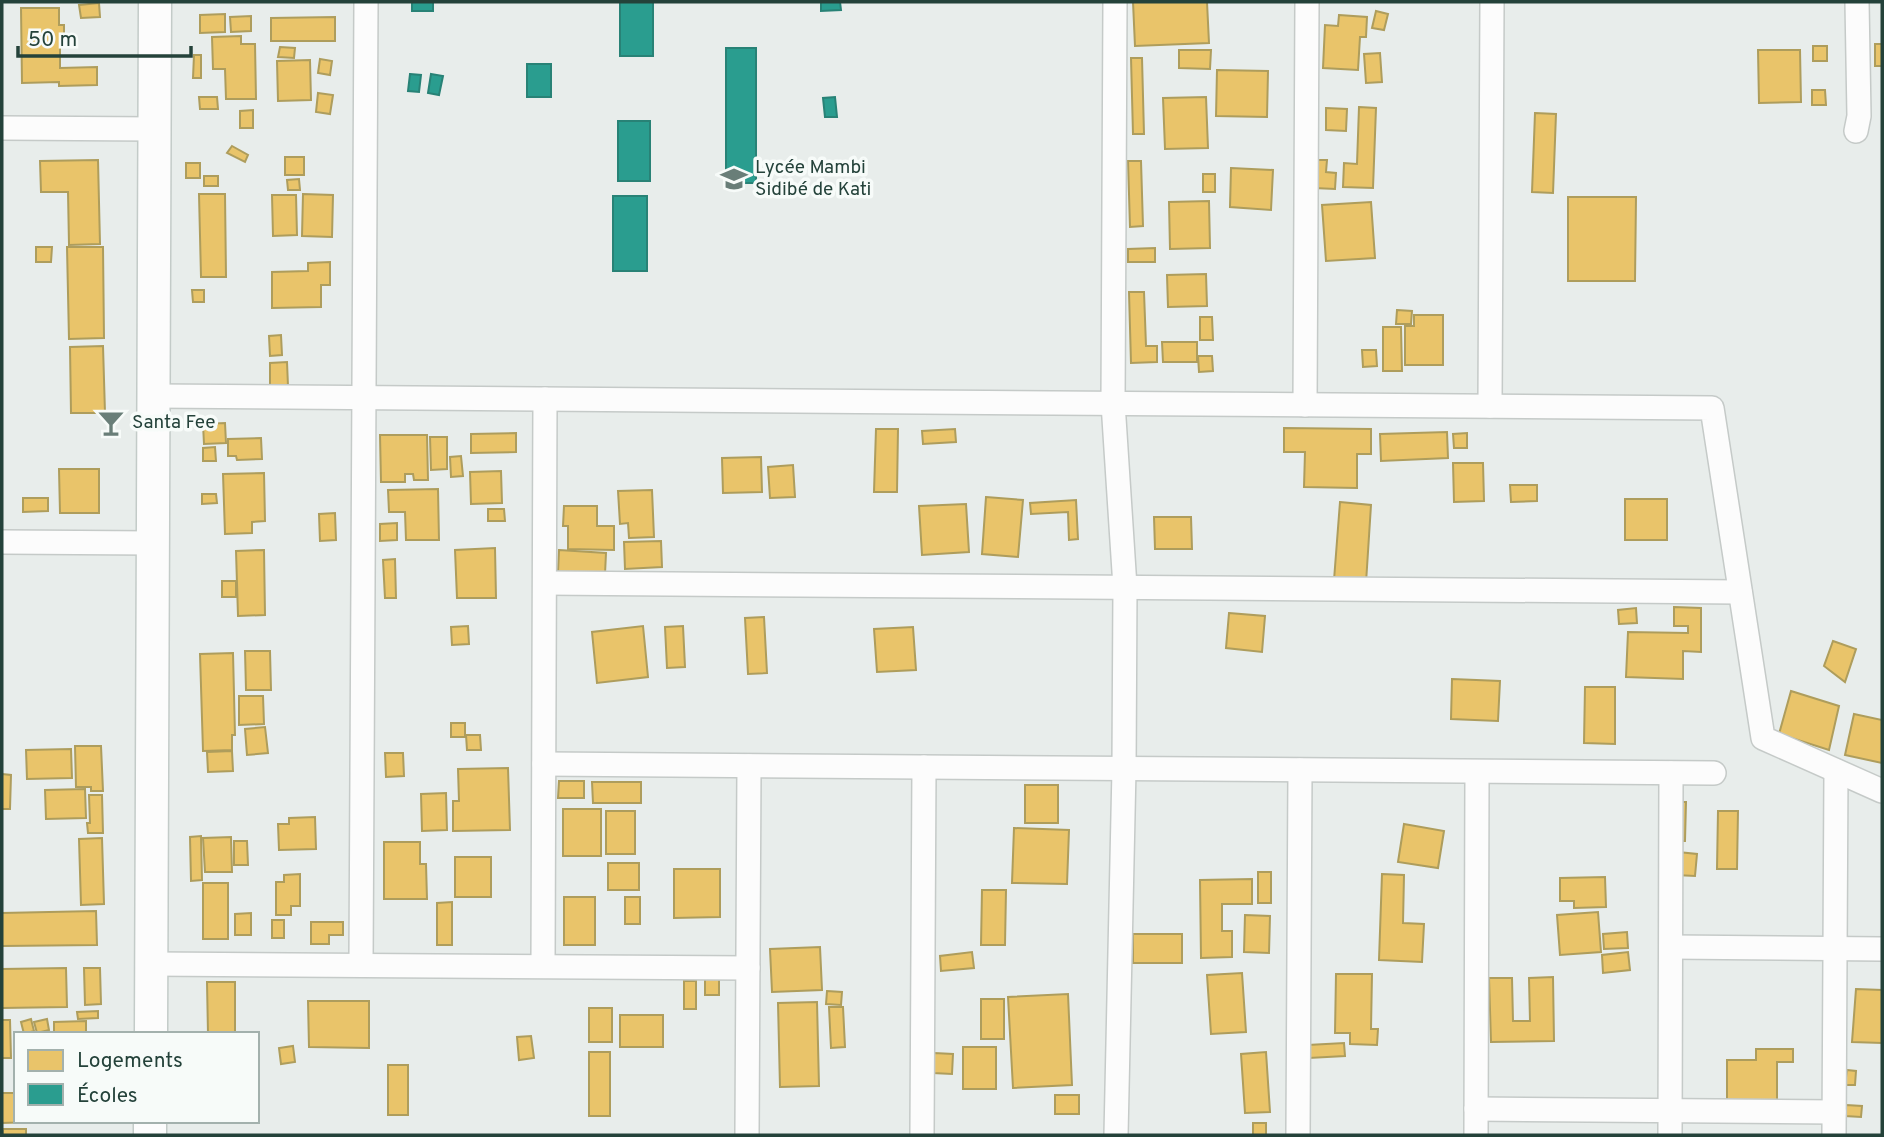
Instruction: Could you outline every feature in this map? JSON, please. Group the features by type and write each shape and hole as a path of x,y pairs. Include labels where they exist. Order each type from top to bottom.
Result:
{"main road":[{"path":"151,1032 155,2"}],"street":[{"path":"361,965 366,2"},
{"path":"1115,2 1115,404 1125,587 1116,1135"},
{"path":"1305,405 1307,2"},
{"path":"1490,406 1492,2"},
{"path":"1856,131 1859,116 1857,2"},
{"path":"2,128 155,129"},
{"path":"154,396 1712,408 1763,738 1882,791"},
{"path":"543,967 545,399"},
{"path":"2,542 153,543"},
{"path":"545,583 1740,592"},
{"path":"544,764 1714,773"},
{"path":"747,1135 749,766"},
{"path":"922,1135 924,767"},
{"path":"1298,1135 1300,770"},
{"path":"1834,1135 1836,771"},
{"path":"1475,1135 1477,772"},
{"path":"1670,1135 1671,773"},
{"path":"1671,947 1882,949"},
{"path":"151,964 748,968"},
{"path":"1476,1109 1834,1112"}],"building: Logements":[{"path":"1133,2 1207,2 1209,43 1135,46"},
{"path":"99,3 100,17 81,18 79,5"},
{"path":"21,8 59,8 59,25 64,25 60,68 97,67 97,85 22,83"},
{"path":"1376,11 1388,14 1384,30 1372,28"},
{"path":"225,14 225,32 200,33 200,15"},
{"path":"1339,15 1367,17 1366,37 1360,37 1358,70 1323,68 1325,25 1338,26"},
{"path":"251,16 251,31 231,32 230,17"},
{"path":"335,17 335,41 271,41 271,18"},
{"path":"241,36 241,44 255,44 256,99 226,99 225,69 213,69 212,37"},
{"path":"1875,44 1882,44 1882,66 1875,66"},
{"path":"1813,46 1827,46 1827,61 1813,61"},
{"path":"280,47 295,48 294,58 278,57"},
{"path":"1179,50 1211,50 1210,69 1179,68"},
{"path":"1758,50 1800,50 1801,102 1759,103"},
{"path":"1380,53 1382,82 1366,83 1364,54"},
{"path":"194,55 201,55 201,78 193,78"},
{"path":"1131,58 1142,58 1144,134 1133,134"},
{"path":"320,59 332,61 330,75 318,73"},
{"path":"310,60 311,100 278,101 277,61"},
{"path":"1217,70 1268,71 1267,117 1216,116"},
{"path":"1812,90 1825,90 1826,105 1812,105"},
{"path":"318,93 333,95 330,114 316,112"},
{"path":"199,97 217,97 218,109 200,109"},
{"path":"1206,97 1208,148 1165,149 1163,98"},
{"path":"1359,107 1376,108 1373,188 1343,187 1344,163 1357,164"},
{"path":"1326,108 1347,109 1346,131 1326,130"},
{"path":"253,110 253,128 240,128 240,111"},
{"path":"1535,113 1556,114 1553,193 1532,192"},
{"path":"232,146 248,155 245,162 227,153"},
{"path":"285,157 304,157 304,175 285,175"},
{"path":"98,160 100,244 69,245 68,192 41,192 40,161"},
{"path":"1315,160 1327,160 1326,172 1336,173 1335,189 1314,188"},
{"path":"1128,161 1141,161 1143,226 1130,227"},
{"path":"186,163 200,163 200,178 186,178"},
{"path":"1231,168 1273,170 1271,210 1230,207"},
{"path":"1203,174 1215,174 1215,192 1203,192"},
{"path":"204,176 218,176 218,186 204,186"},
{"path":"299,179 300,190 288,190 287,180"},
{"path":"199,194 225,194 226,277 201,277"},
{"path":"303,194 333,195 332,237 302,236"},
{"path":"272,195 296,195 297,235 273,236"},
{"path":"1568,197 1636,197 1635,281 1568,281"},
{"path":"1209,201 1210,248 1170,249 1169,202"},
{"path":"1371,202 1375,258 1326,261 1322,205"},
{"path":"36,247 52,247 51,262 36,262"},
{"path":"67,247 103,247 104,338 69,339"},
{"path":"1155,248 1155,262 1128,262 1128,249"},
{"path":"330,262 330,285 321,285 321,307 272,308 272,272 308,271 308,263"},
{"path":"1206,274 1207,306 1168,307 1167,275"},
{"path":"192,290 204,290 204,302 193,302"},
{"path":"1129,292 1144,292 1146,346 1157,346 1157,362 1131,363"},
{"path":"1397,310 1412,311 1411,324 1396,324"},
{"path":"1414,315 1443,315 1443,365 1405,365 1405,326 1414,326"},
{"path":"1200,317 1212,317 1213,340 1200,340"},
{"path":"1383,327 1401,327 1402,371 1383,371"},
{"path":"281,335 282,355 270,356 269,336"},
{"path":"1162,342 1197,342 1197,362 1163,362"},
{"path":"103,346 105,413 71,413 70,347"},
{"path":"1362,350 1376,350 1377,366 1363,367"},
{"path":"1198,356 1212,356 1213,371 1199,372"},
{"path":"287,362 288,386 270,387 270,363"},
{"path":"225,423 226,443 204,444 203,424"},
{"path":"1284,428 1371,429 1371,454 1357,454 1357,488 1304,487 1305,452 1284,452"},
{"path":"876,429 898,429 897,492 874,492"},
{"path":"955,429 956,442 923,444 922,431"},
{"path":"1447,432 1448,458 1381,461 1380,434"},
{"path":"516,433 516,452 471,453 471,434"},
{"path":"1467,433 1467,448 1454,448 1453,434"},
{"path":"380,435 427,435 428,480 414,480 413,474 405,474 405,482 381,482"},
{"path":"430,437 447,437 447,469 431,470"},
{"path":"261,438 262,459 237,460 236,456 228,456 228,439"},
{"path":"215,447 216,461 203,461 203,448"},
{"path":"461,456 463,476 451,477 450,457"},
{"path":"761,457 762,492 723,493 722,458"},
{"path":"1453,463 1483,463 1484,501 1454,502"},
{"path":"793,465 795,497 770,498 768,467"},
{"path":"59,469 99,469 99,513 60,513"},
{"path":"501,471 502,503 471,504 470,472"},
{"path":"264,473 265,521 252,522 252,533 225,534 223,474"},
{"path":"1510,485 1537,485 1537,501 1511,502"},
{"path":"438,489 439,540 406,540 405,512 389,512 388,490"},
{"path":"652,490 654,537 629,538 628,523 620,524 618,491"},
{"path":"202,494 216,494 217,503 202,504"},
{"path":"986,497 1023,500 1018,557 982,554"},
{"path":"23,498 48,498 48,511 23,512"},
{"path":"1625,499 1667,499 1667,540 1625,540"},
{"path":"1076,500 1078,539 1069,540 1068,512 1031,514 1030,503"},
{"path":"1340,502 1371,505 1366,583 1334,580"},
{"path":"966,504 969,552 922,555 919,506"},
{"path":"564,506 597,506 597,526 614,526 614,550 568,549 568,526 563,526"},
{"path":"488,509 504,509 505,521 488,521"},
{"path":"335,513 336,540 320,541 319,514"},
{"path":"1154,517 1191,517 1192,549 1155,549"},
{"path":"397,523 397,540 380,541 380,524"},
{"path":"661,541 662,567 625,569 624,542"},
{"path":"495,548 496,598 457,598 455,550"},
{"path":"264,550 265,615 238,616 236,551"},
{"path":"559,550 606,553 605,574 558,572"},
{"path":"395,559 396,598 385,598 383,560"},
{"path":"222,581 236,581 236,597 222,597"},
{"path":"1674,607 1701,608 1701,652 1683,651 1683,679 1626,677 1628,632 1688,633 1688,626 1674,626"},
{"path":"1636,608 1637,623 1619,624 1618,610"},
{"path":"1229,613 1265,616 1262,652 1226,648"},
{"path":"764,617 767,673 748,674 745,618"},
{"path":"468,626 469,644 452,645 451,627"},
{"path":"643,626 648,677 597,683 592,632"},
{"path":"683,626 685,667 667,668 665,627"},
{"path":"913,627 916,670 877,672 874,629"},
{"path":"1833,641 1856,649 1845,682 1824,666"},
{"path":"245,651 270,651 271,690 246,690"},
{"path":"233,653 235,735 232,735 232,750 203,751 200,654"},
{"path":"1452,679 1500,681 1498,721 1451,719"},
{"path":"1585,687 1615,687 1615,744 1584,743"},
{"path":"1791,691 1839,706 1829,750 1779,734"},
{"path":"239,696 263,696 264,724 239,725"},
{"path":"1854,714 1882,720 1882,763 1845,755"},
{"path":"451,723 465,723 465,737 451,737"},
{"path":"265,727 268,753 247,755 245,729"},
{"path":"466,735 480,735 481,750 467,750"},
{"path":"75,746 101,746 103,791 91,791 91,787 76,787"},
{"path":"71,749 72,778 27,779 26,750"},
{"path":"232,751 233,771 208,772 207,752"},
{"path":"385,753 403,753 404,776 386,777"},
{"path":"508,768 510,830 453,831 453,801 459,801 458,769"},
{"path":"2,774 11,775 10,809 2,809"},
{"path":"559,781 584,781 584,798 558,798"},
{"path":"592,782 641,782 641,803 593,803"},
{"path":"1025,785 1058,785 1058,823 1025,823"},
{"path":"85,789 86,818 46,819 45,790"},
{"path":"446,793 447,830 422,831 421,794"},
{"path":"89,795 102,795 103,833 88,833"},
{"path":"1675,802 1686,802 1685,841 1674,841"},
{"path":"563,809 601,809 601,856 563,856"},
{"path":"606,811 635,811 635,854 606,854"},
{"path":"1718,811 1738,811 1737,869 1717,869"},
{"path":"315,817 316,849 279,850 278,824 289,824 289,818"},
{"path":"1404,824 1444,831 1438,868 1398,862"},
{"path":"1014,828 1069,830 1067,884 1012,883"},
{"path":"201,836 202,880 191,881 190,837"},
{"path":"231,837 232,872 205,872 203,838"},
{"path":"102,838 104,904 81,905 79,839"},
{"path":"234,841 247,841 248,865 234,865"},
{"path":"384,842 420,842 420,864 426,864 427,899 384,899"},
{"path":"1678,852 1697,854 1695,876 1676,875"},
{"path":"455,857 491,857 491,897 455,897"},
{"path":"608,863 639,863 639,890 608,890"},
{"path":"674,869 720,869 720,917 674,918"},
{"path":"1258,872 1271,872 1271,903 1258,903"},
{"path":"300,874 300,906 291,906 291,915 276,915 276,882 284,882 284,875"},
{"path":"1382,874 1404,875 1403,923 1424,924 1422,962 1379,960"},
{"path":"1605,877 1606,907 1574,908 1574,901 1560,901 1560,878"},
{"path":"1252,879 1252,904 1222,904 1222,931 1232,931 1232,957 1201,958 1200,880"},
{"path":"203,883 228,883 228,939 203,939"},
{"path":"982,890 1006,890 1005,945 981,945"},
{"path":"564,897 595,897 595,945 564,945"},
{"path":"625,897 640,897 640,924 625,924"},
{"path":"452,902 452,945 437,945 437,903"},
{"path":"96,911 97,945 2,946 2,913"},
{"path":"1598,912 1601,952 1560,955 1557,915"},
{"path":"251,913 251,935 235,935 235,914"},
{"path":"1245,915 1270,916 1269,953 1244,952"},
{"path":"272,920 284,920 284,938 272,938"},
{"path":"311,922 343,922 343,935 329,935 329,944 311,944"},
{"path":"1627,932 1628,948 1604,949 1603,934"},
{"path":"1133,934 1182,934 1182,963 1133,963"},
{"path":"820,947 822,990 772,992 770,949"},
{"path":"972,952 974,968 941,971 940,956"},
{"path":"1628,952 1630,970 1603,973 1602,955"},
{"path":"66,968 67,1007 2,1008 2,969"},
{"path":"84,968 100,968 101,1004 85,1005"},
{"path":"1242,973 1246,1032 1211,1034 1207,975"},
{"path":"1336,974 1372,974 1371,1029 1378,1029 1377,1045 1350,1044 1350,1033 1335,1033"},
{"path":"1553,977 1554,1041 1491,1042 1489,978 1512,978 1513,1021 1530,1021 1529,978"},
{"path":"705,979 719,979 719,995 705,995"},
{"path":"684,981 696,981 696,1009 684,1009"},
{"path":"207,982 235,982 235,1032 208,1032"},
{"path":"1856,989 1882,990 1882,1043 1852,1042"},
{"path":"827,991 842,992 841,1005 826,1004"},
{"path":"1068,994 1072,1085 1013,1088 1008,997"},
{"path":"981,999 1004,999 1004,1039 981,1039"},
{"path":"308,1001 369,1001 369,1048 309,1047"},
{"path":"817,1002 819,1086 780,1087 778,1003"},
{"path":"829,1007 843,1007 845,1047 831,1048"},
{"path":"589,1008 612,1008 612,1042 589,1042"},
{"path":"98,1011 98,1018 78,1019 77,1012"},
{"path":"620,1015 663,1015 663,1047 620,1047"},
{"path":"31,1019 34,1031 24,1032 21,1022"},
{"path":"47,1019 49,1030 37,1032 34,1022"},
{"path":"2,1020 10,1020 11,1058 2,1058"},
{"path":"86,1021 86,1032 54,1032 54,1022"},
{"path":"531,1036 534,1058 519,1060 517,1037"},
{"path":"1344,1043 1345,1056 1309,1058 1308,1045"},
{"path":"293,1046 295,1062 281,1064 279,1048"},
{"path":"963,1047 996,1047 996,1089 963,1089"},
{"path":"1756,1049 1793,1049 1793,1062 1777,1062 1777,1105 1727,1105 1727,1060 1756,1060"},
{"path":"589,1052 610,1052 610,1116 589,1116"},
{"path":"1266,1052 1270,1112 1245,1113 1241,1054"},
{"path":"934,1053 953,1054 952,1074 933,1073"},
{"path":"388,1065 408,1065 408,1115 388,1115"},
{"path":"1847,1070 1856,1071 1855,1085 1845,1085"},
{"path":"2,1093 14,1093 14,1123 2,1123"},
{"path":"1055,1095 1079,1095 1079,1114 1055,1114"},
{"path":"1846,1105 1862,1106 1861,1117 1845,1116"},
{"path":"1253,1123 1266,1123 1266,1135 1253,1135"},
{"path":"3,1129 26,1129 26,1135 3,1135"}],"building: Écoles":[{"path":"412,2 433,2 433,11 412,11"},
{"path":"620,2 653,2 653,56 620,56"},
{"path":"821,2 840,2 841,10 821,11"},
{"path":"726,48 756,48 756,183 726,183"},
{"path":"527,64 551,64 551,97 527,97"},
{"path":"410,74 421,75 419,92 408,91"},
{"path":"431,74 443,76 439,95 428,93"},
{"path":"835,97 837,117 825,117 823,98"},
{"path":"618,121 650,121 650,181 618,181"},
{"path":"613,196 647,196 647,271 613,271"}],"place":[{"name":"Lycée Mambi Sidibé de Kati","path":"734,179"},
{"name":"Santa Fee","path":"111,423"}]}
